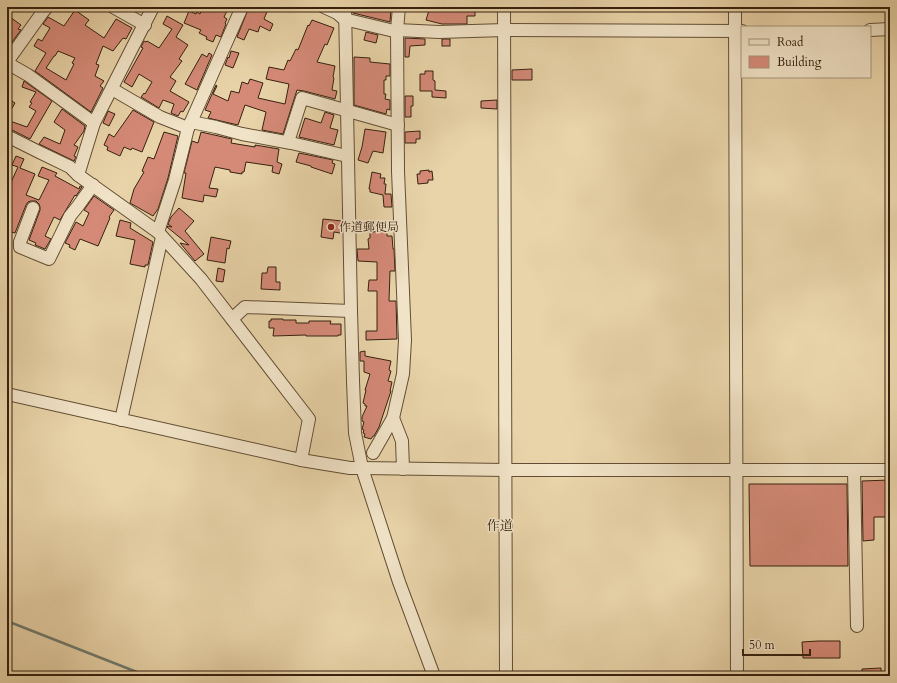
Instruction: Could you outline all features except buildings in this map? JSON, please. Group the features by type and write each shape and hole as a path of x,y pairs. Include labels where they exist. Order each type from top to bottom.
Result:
{"street":[{"path":"48,7 42,13 7,63 28,75 94,123"},
{"path":"113,7 145,25"},
{"path":"78,175 94,123 153,7"},
{"path":"121,420 160,235 190,125 242,7"},
{"path":"324,7 337,13 345,13 394,31 739,31"},
{"path":"373,453 393,418 403,374 405,340 398,171 397,30 399,7"},
{"path":"504,7 506,676"},
{"path":"735,7 739,31 737,676"},
{"path":"345,13 347,156 355,433 362,468 399,582 434,676"},
{"path":"871,30 890,30"},
{"path":"112,89 160,117 190,125 216,127 242,134 288,142 347,156"},
{"path":"288,142 302,98 398,125"},
{"path":"7,136 70,167 78,175 160,235 201,279 309,420 301,460"},
{"path":"33,208 20,242 20,247 49,259 70,216 93,186"},
{"path":"232,319 245,307 351,311"},
{"path":"7,394 301,460 350,468 506,470 890,470"},
{"path":"393,418 402,441 403,469"},
{"path":"854,470 857,626"}],"waterway":[{"path":"7,621 147,676"}],"place":[{"name":"作道郵便局","path":"331,227"}],"district":[{"name":"作道","path":"500,526"}]}
